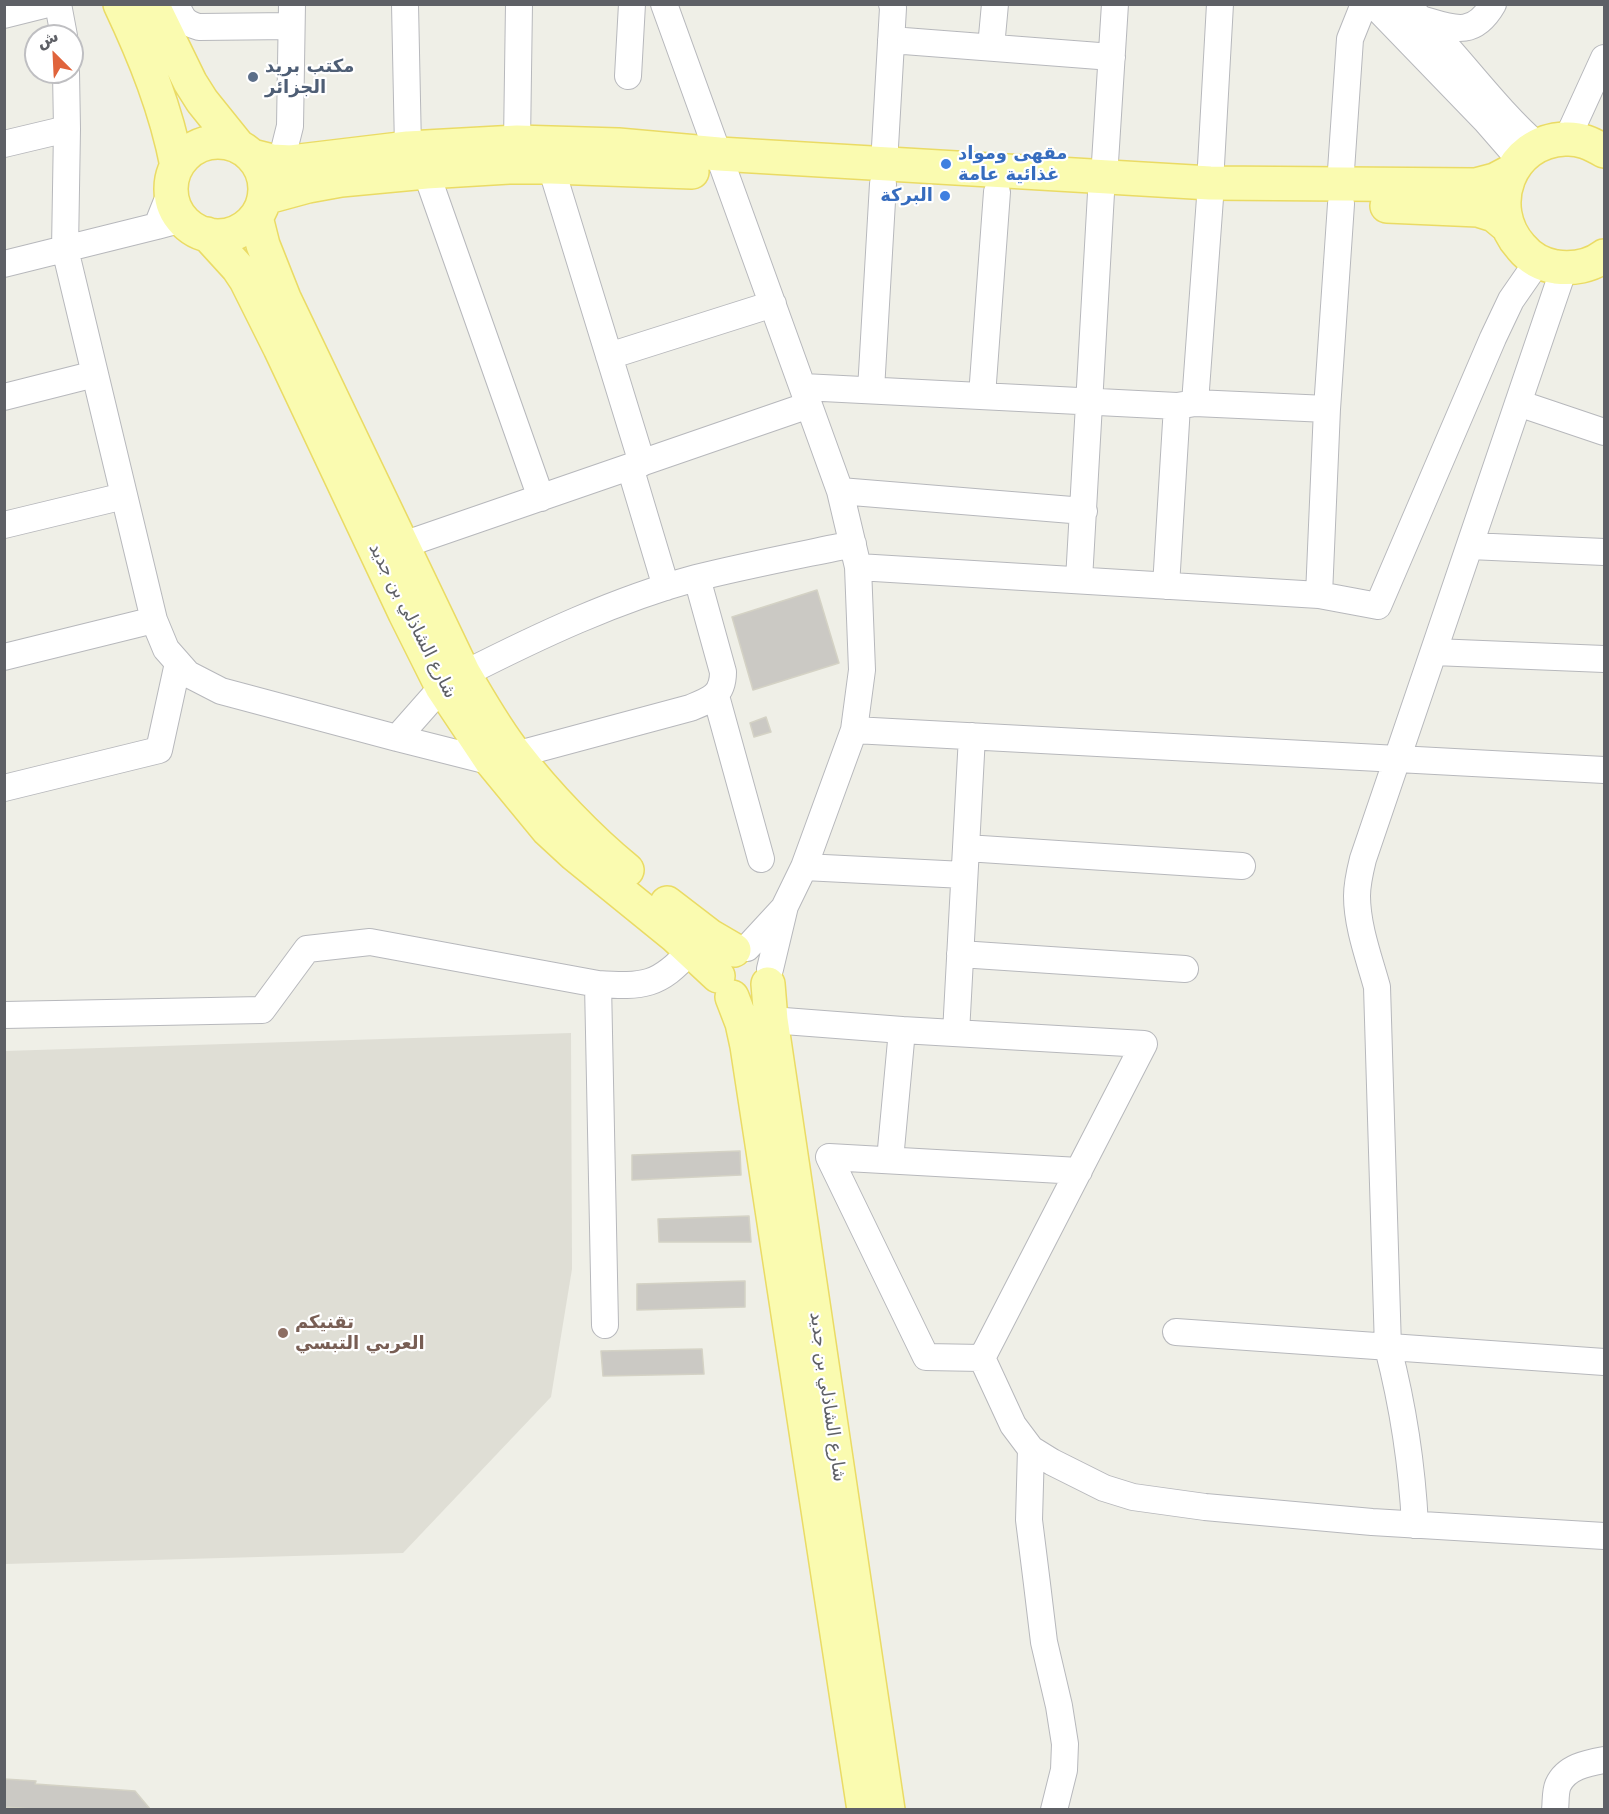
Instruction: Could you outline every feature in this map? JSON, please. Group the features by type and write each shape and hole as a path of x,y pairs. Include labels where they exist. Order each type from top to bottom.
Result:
{"main road":[{"name":"شارع الشاذلي بن جديد","path":"120,4 164,108 179,207 238,268 253,294 405,614 453,681 484,709 504,758 548,830 690,951 745,971"},
{"path":"152,4 189,82 202,101 257,155 261,168 265,183 260,207 246,226 234,233 221,236 179,207 186,155 202,145 220,142 257,155 417,160 509,167 722,164 1103,185 1341,194 1478,210 1494,215 1506,225"},
{"path":"260,207 308,186 341,180 417,160 518,142 618,145 722,164"},
{"path":"1341,194 1476,185 1495,180 1534,154 1589,142 1605,151"},
{"path":"1534,154 1504,188 1503,207 1506,225 1514,240 1524,252 1551,265 1581,266 1605,256"},
{"path":"884,174 997,192 1103,185"},
{"name":"شارع الشاذلي بن جديد","path":"260,207 273,272 403,545 453,681"},
{"name":"شارع الشاذلي بن جديد","path":"504,758 555,800 596,843 623,867 710,936 745,971 771,1020 888,1809"},
{"name":"شارع الشاذلي بن جديد","path":"745,971 742,1023 864,1809"}],"street":[{"path":"4,15 48,4"},
{"path":"58,4 62,24"},
{"path":"177,4 182,17 188,24 199,27 291,15 290,126 257,155"},
{"path":"405,4 417,160 541,498"},
{"path":"518,142 519,4"},
{"path":"628,76 632,4"},
{"path":"664,4 840,491 855,555 862,670 854,730 804,867 785,906 745,971"},
{"path":"872,390 892,4"},
{"path":"991,47 995,4"},
{"path":"1079,580 1115,4"},
{"path":"1166,586 1210,190 1220,4"},
{"path":"1319,595 1327,409 1350,39 1364,4"},
{"path":"1373,4 1486,121 1534,154"},
{"path":"1413,12 1453,28 1467,28 1484,18 1492,4"},
{"path":"1413,12 1501,110 1534,154"},
{"path":"891,39 1112,57"},
{"path":"1534,154 1605,58"},
{"path":"66,84 68,129 65,249 154,620 166,649 188,674 221,691 397,738 504,758 690,708 716,696 723,684 723,672 697,578"},
{"path":"4,144 68,129"},
{"path":"551,167 609,356 666,587"},
{"path":"982,396 997,192"},
{"path":"4,264 65,249 179,207"},
{"path":"397,738 453,681 530,641 588,616 697,578 855,555 1079,580 1319,595 1378,606 1511,300 1551,265"},
{"path":"1415,1525 1407,1438 1398,1385 1388,1348 1377,987 1362,932 1357,897 1363,859 1518,403 1551,265"},
{"path":"609,356 773,304"},
{"path":"4,397 95,374"},
{"path":"403,545 636,465 806,396 872,390 1091,401 1327,409"},
{"path":"1518,403 1605,432"},
{"path":"840,491 1084,511"},
{"path":"4,525 124,496"},
{"path":"1470,546 1605,552"},
{"path":"4,657 154,620"},
{"path":"1434,652 1605,659"},
{"path":"4,788 159,750 178,663"},
{"path":"716,696 761,859"},
{"path":"854,730 1605,770"},
{"path":"956,1033 972,736"},
{"path":"966,848 1242,866"},
{"path":"804,867 964,875"},
{"path":"4,1015 262,1010 307,949 370,942 598,984 641,985 660,977 675,967 690,951"},
{"path":"960,954 1185,969"},
{"path":"598,984 605,1325"},
{"path":"771,1020 1144,1044 982,1358"},
{"path":"890,1160 902,1030"},
{"path":"982,1358 926,1358 829,1157 1079,1171"},
{"path":"1176,1332 1605,1362"},
{"path":"982,1358 1013,1425 1031,1449 1104,1488 1133,1497 1217,1508 1372,1522 1605,1536"},
{"path":"1031,1449 1029,1520 1044,1642 1065,1744 1064,1770 1054,1809"},
{"path":"1555,1809 1557,1787 1564,1774 1577,1767 1605,1760"}],"shaded area":[{"name":"تقنيكم العربي التبسي","path":"571,1033 572,1269 551,1397 403,1553 5,1564 5,1051"}],"building":[{"path":"817,590 839,663 753,690 732,617"},
{"path":"766,717 771,732 754,737 750,723"},
{"path":"740,1151 741,1175 632,1180 632,1155"},
{"path":"749,1216 751,1242 659,1242 658,1219"},
{"path":"745,1281 745,1307 637,1310 637,1284"},
{"path":"702,1349 704,1374 603,1376 601,1351"},
{"path":"4,1779 36,1781 35,1784 135,1791 150,1809 4,1807"}],"place":[{"name":"مكتب بريد الجزائر","path":"253,77"},
{"name":"مقهى ومواد غذائية عامة","path":"946,164"},
{"name":"البركة","path":"945,196"},
{"name":"تقنيكم العربي التبسي","path":"283,1333"}]}
